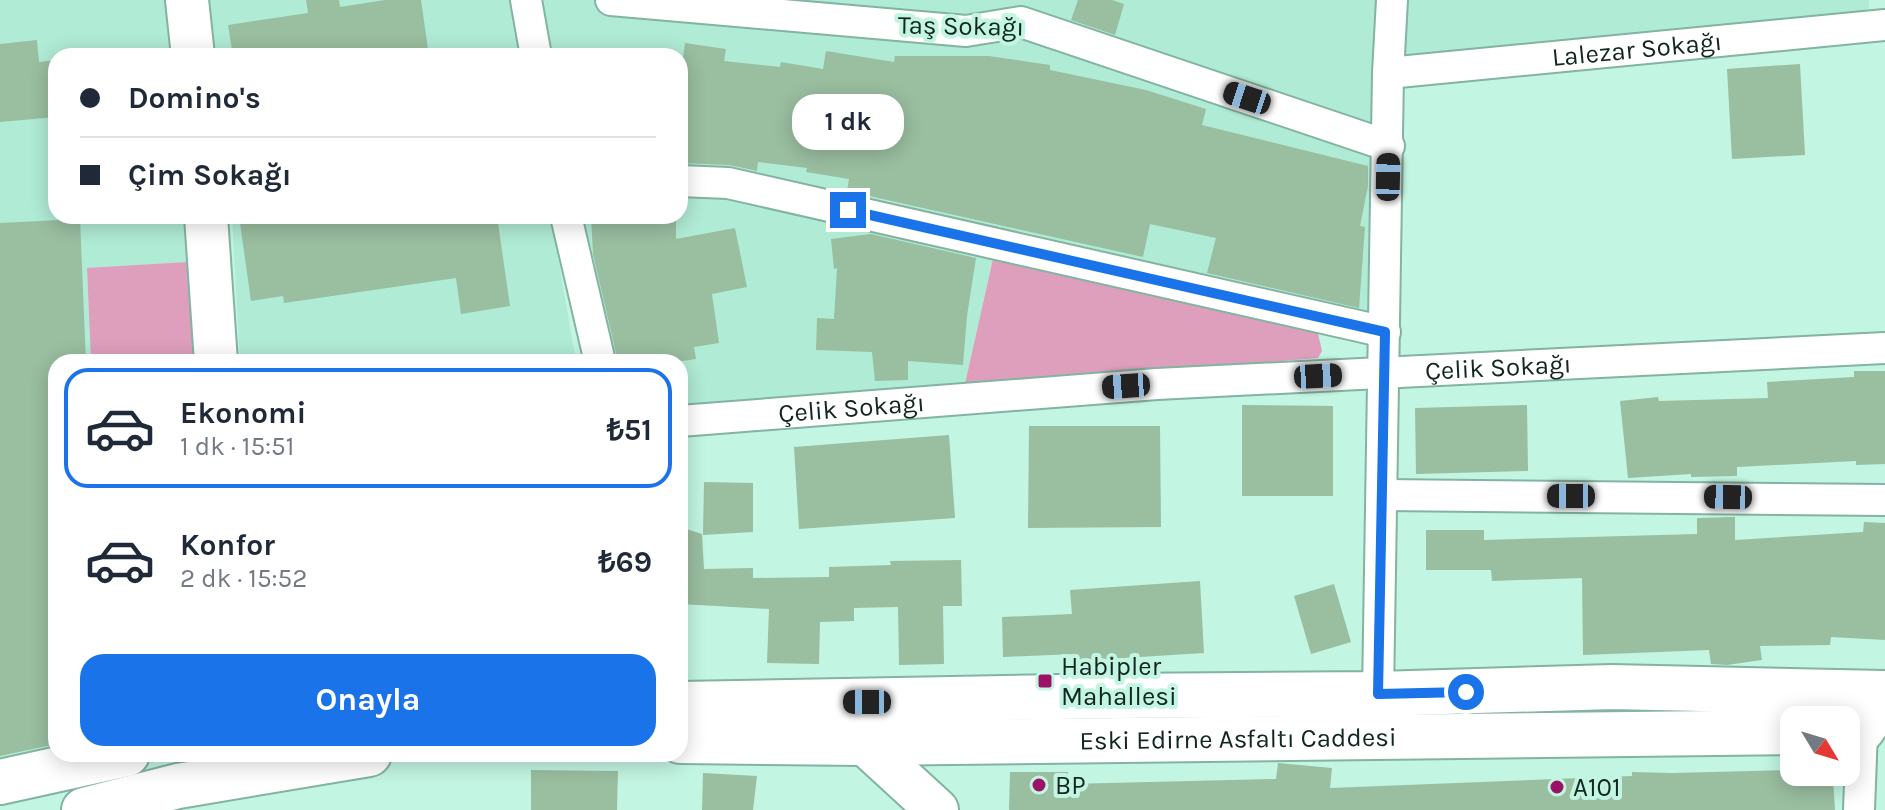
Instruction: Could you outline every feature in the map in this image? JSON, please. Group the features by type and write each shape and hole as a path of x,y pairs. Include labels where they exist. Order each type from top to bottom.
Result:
{"main road":[{"name":"Eski Edirne Asfaltı Caddesi","path":"688,740 1115,696 1378,694 1612,687 1873,716"},
{"name":"Eski Edirne Asfaltı Caddesi","path":"688,705 866,722 1780,732"},
{"path":"0,782 91,762"},
{"path":"84,810 179,798 334,762"}],"street":[{"path":"187,0 192,48"},
{"path":"526,0 535,48"},
{"name":"Taş Sokağı","path":"611,0 966,31 1018,11 1389,146"},
{"path":"1378,694 1388,73 1392,0"},
{"name":"Lalezar Sokağı","path":"1388,73 1875,17"},
{"path":"688,181 728,183 1385,332"},
{"path":"207,224 215,354"},
{"path":"568,224 598,354"},
{"name":"Çelik Sokağı","path":"688,420 1157,384 1885,348"},
{"path":"1383,495 1885,500"},
{"path":"1859,810 1873,716"},
{"path":"866,722 937,810"}],"shaded area":[{"path":"0,0 1869,0 1868,29 1392,76 1383,336 996,246 964,388 688,412 688,354 603,354 574,224 688,224 688,48 48,48 48,224 187,224 187,262 87,269 91,354 48,354 48,751 0,767"},
{"path":"232,224 552,224 575,354 240,354"},
{"path":"993,259 1316,325 1322,351 1318,358 964,388"},
{"path":"187,262 194,354 91,354 87,268"}],"building":[{"path":"306,0 339,0 340,7 385,0 421,0 428,48 232,48 228,25 308,13"},
{"path":"1078,0 1112,0 1124,4 1115,35 1071,20"},
{"path":"37,40 39,62 48,61 48,118 0,122 0,44"},
{"path":"685,43 726,49 724,61 780,67 781,62 823,69 826,51 894,62 895,56 989,56 1050,65 1050,70 1146,90 1206,109 1202,125 1368,166 1368,186 1360,226 1365,227 1359,308 1207,273 1216,238 1150,224 1143,257 847,191 849,179 806,172 807,168 758,162 757,171 729,165 688,163 688,48 684,48"},
{"path":"1800,64 1805,155 1732,159 1727,69"},
{"path":"48,221 48,224 80,224 86,354 48,354 48,746 0,756 0,223"},
{"path":"240,224 498,224 510,306 461,314 456,278 284,303 283,296 251,301"},
{"path":"591,224 676,224 676,239 735,228 747,287 712,294 719,343 694,347 696,359 688,360 688,354 616,354 593,254"},
{"path":"871,234 976,258 963,365 908,361 908,380 875,381 872,352 816,350 817,318 834,319 837,268 834,269 831,239"},
{"path":"1854,371 1885,371 1885,464 1856,465 1856,461 1737,467 1737,476 1691,477 1691,474 1628,478 1620,401 1658,397 1659,401 1768,398 1767,382 1854,377"},
{"path":"1242,405 1333,406 1333,496 1242,496"},
{"path":"1527,405 1528,471 1416,474 1415,408"},
{"path":"1029,426 1160,426 1161,527 1028,528"},
{"path":"949,435 955,518 799,529 794,447"},
{"path":"704,482 753,483 753,532 703,535"},
{"path":"1735,517 1735,540 1863,532 1864,522 1885,523 1885,640 1831,637 1830,645 1760,646 1762,660 1727,665 1711,664 1709,650 1583,655 1582,578 1492,581 1491,570 1426,570 1426,530 1484,530 1484,540 1697,534 1697,518"},
{"path":"688,530 702,534 704,569 753,568 753,578 829,577 829,567 891,565 890,561 961,560 962,606 943,606 944,664 899,665 898,607 854,608 854,621 820,622 819,664 767,663 769,609 688,604"},
{"path":"1200,581 1204,653 1075,661 1074,654 1003,657 1002,617 1072,614 1070,590"},
{"path":"1334,584 1351,642 1311,654 1294,596"},
{"path":"1278,763 1332,768 1330,788 1632,776 1632,772 1780,770 1780,786 1833,786 1835,810 1009,810 1010,772 1068,772 1068,784 1276,779"},
{"path":"531,770 618,771 617,810 531,810"},
{"path":"703,773 757,776 753,810 702,810"}],"place":[{"name":"Habipler Mahallesi","path":"1045,681"},
{"name":"BP","path":"1039,785"},
{"name":"A101","path":"1557,787"}],"route":[{"path":"848,210 1385,332 1378,694 1466,692"}]}
